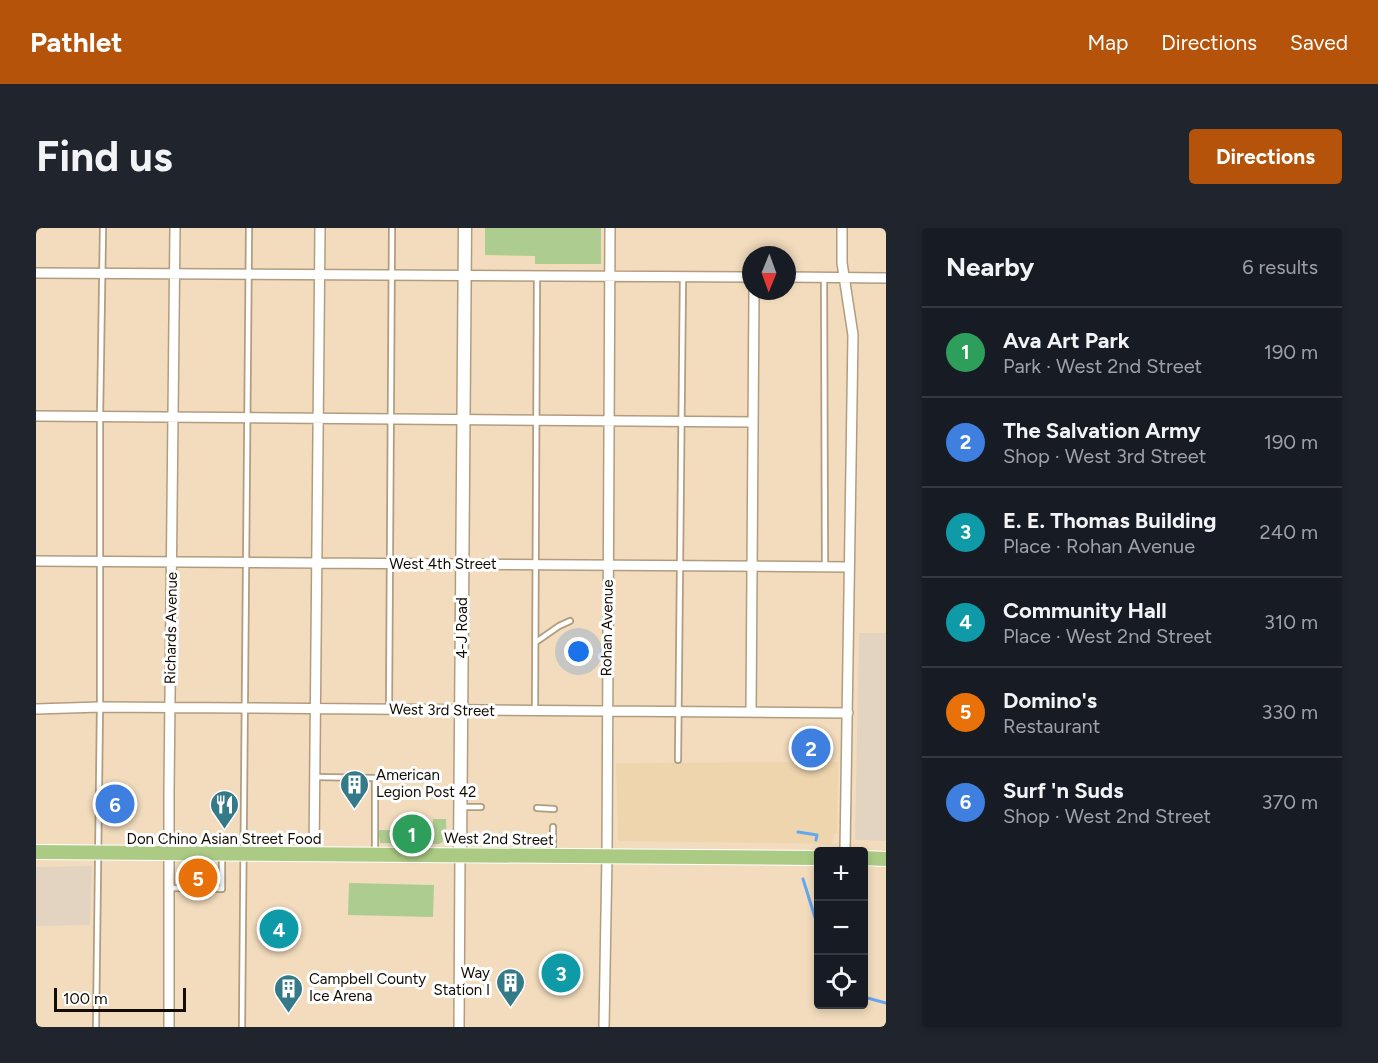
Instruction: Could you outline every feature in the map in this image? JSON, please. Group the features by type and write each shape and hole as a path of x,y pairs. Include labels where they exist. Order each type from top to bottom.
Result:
{"main road":[{"name":"4-J Road","path":"460,855 465,228"},
{"name":"West 2nd Street","path":"36,852 814,858"},
{"path":"868,858 886,859"}],"street":[{"name":"Richards Avenue","path":"169,1027 175,228"},
{"path":"314,854 320,228"},
{"name":"Rohan Avenue","path":"603,1027 607,856 610,228"},
{"path":"842,228 842,263 853,335 844,847"},
{"path":"36,273 742,277"},
{"path":"796,277 886,278"},
{"path":"751,712 754,300"},
{"path":"36,416 753,422"},
{"name":"West 4th Street","path":"36,561 849,567"},
{"name":"West 3rd Street","path":"36,709 100,707 848,713"},
{"name":"4-J Road","path":"459,1027 460,855"}],"lane":[{"path":"96,1027 100,707 99,417 103,228"},
{"path":"242,1027 249,228"},
{"path":"389,709 392,228"},
{"path":"536,710 537,274"},
{"path":"678,760 683,276"},
{"path":"824,277 825,567"},
{"path":"536,642 570,621"},
{"path":"315,777 375,778 375,854"},
{"path":"460,807 481,807"},
{"path":"537,808 554,808"},
{"path":"553,827 553,856"},
{"path":"170,888 222,889 222,852"}],"shaded area":[{"path":"859,633 886,633 886,841 855,840"},
{"path":"838,762 837,833 831,844 618,841 616,763"},
{"path":"92,866 90,925 36,926 36,867"}],"green space":[{"path":"485,228 601,228 601,264 535,264 535,256 485,255"},
{"path":"433,819 446,819 446,837 439,844 380,843 378,830 397,830 397,827 433,828"},
{"path":"349,883 434,885 433,917 348,915"}],"waterway":[{"path":"798,832 817,835 816,840"},
{"path":"803,879 814,914"},
{"path":"868,998 886,1003"}],"place":[{"name":"The Salvation Army","path":"811,748"},
{"name":"Surf 'n Suds","path":"115,804"},
{"name":"American Legion Post 42","path":"355,810"},
{"name":"Don Chino Asian Street Food","path":"224,830"},
{"name":"Ava Art Park","path":"412,834"},
{"name":"Domino's","path":"198,878"},
{"name":"Community Hall","path":"279,929"},
{"name":"E. E. Thomas Building","path":"561,973"},
{"name":"Way Station I","path":"511,1008"},
{"name":"Campbell County Ice Arena","path":"288,1014"}]}
